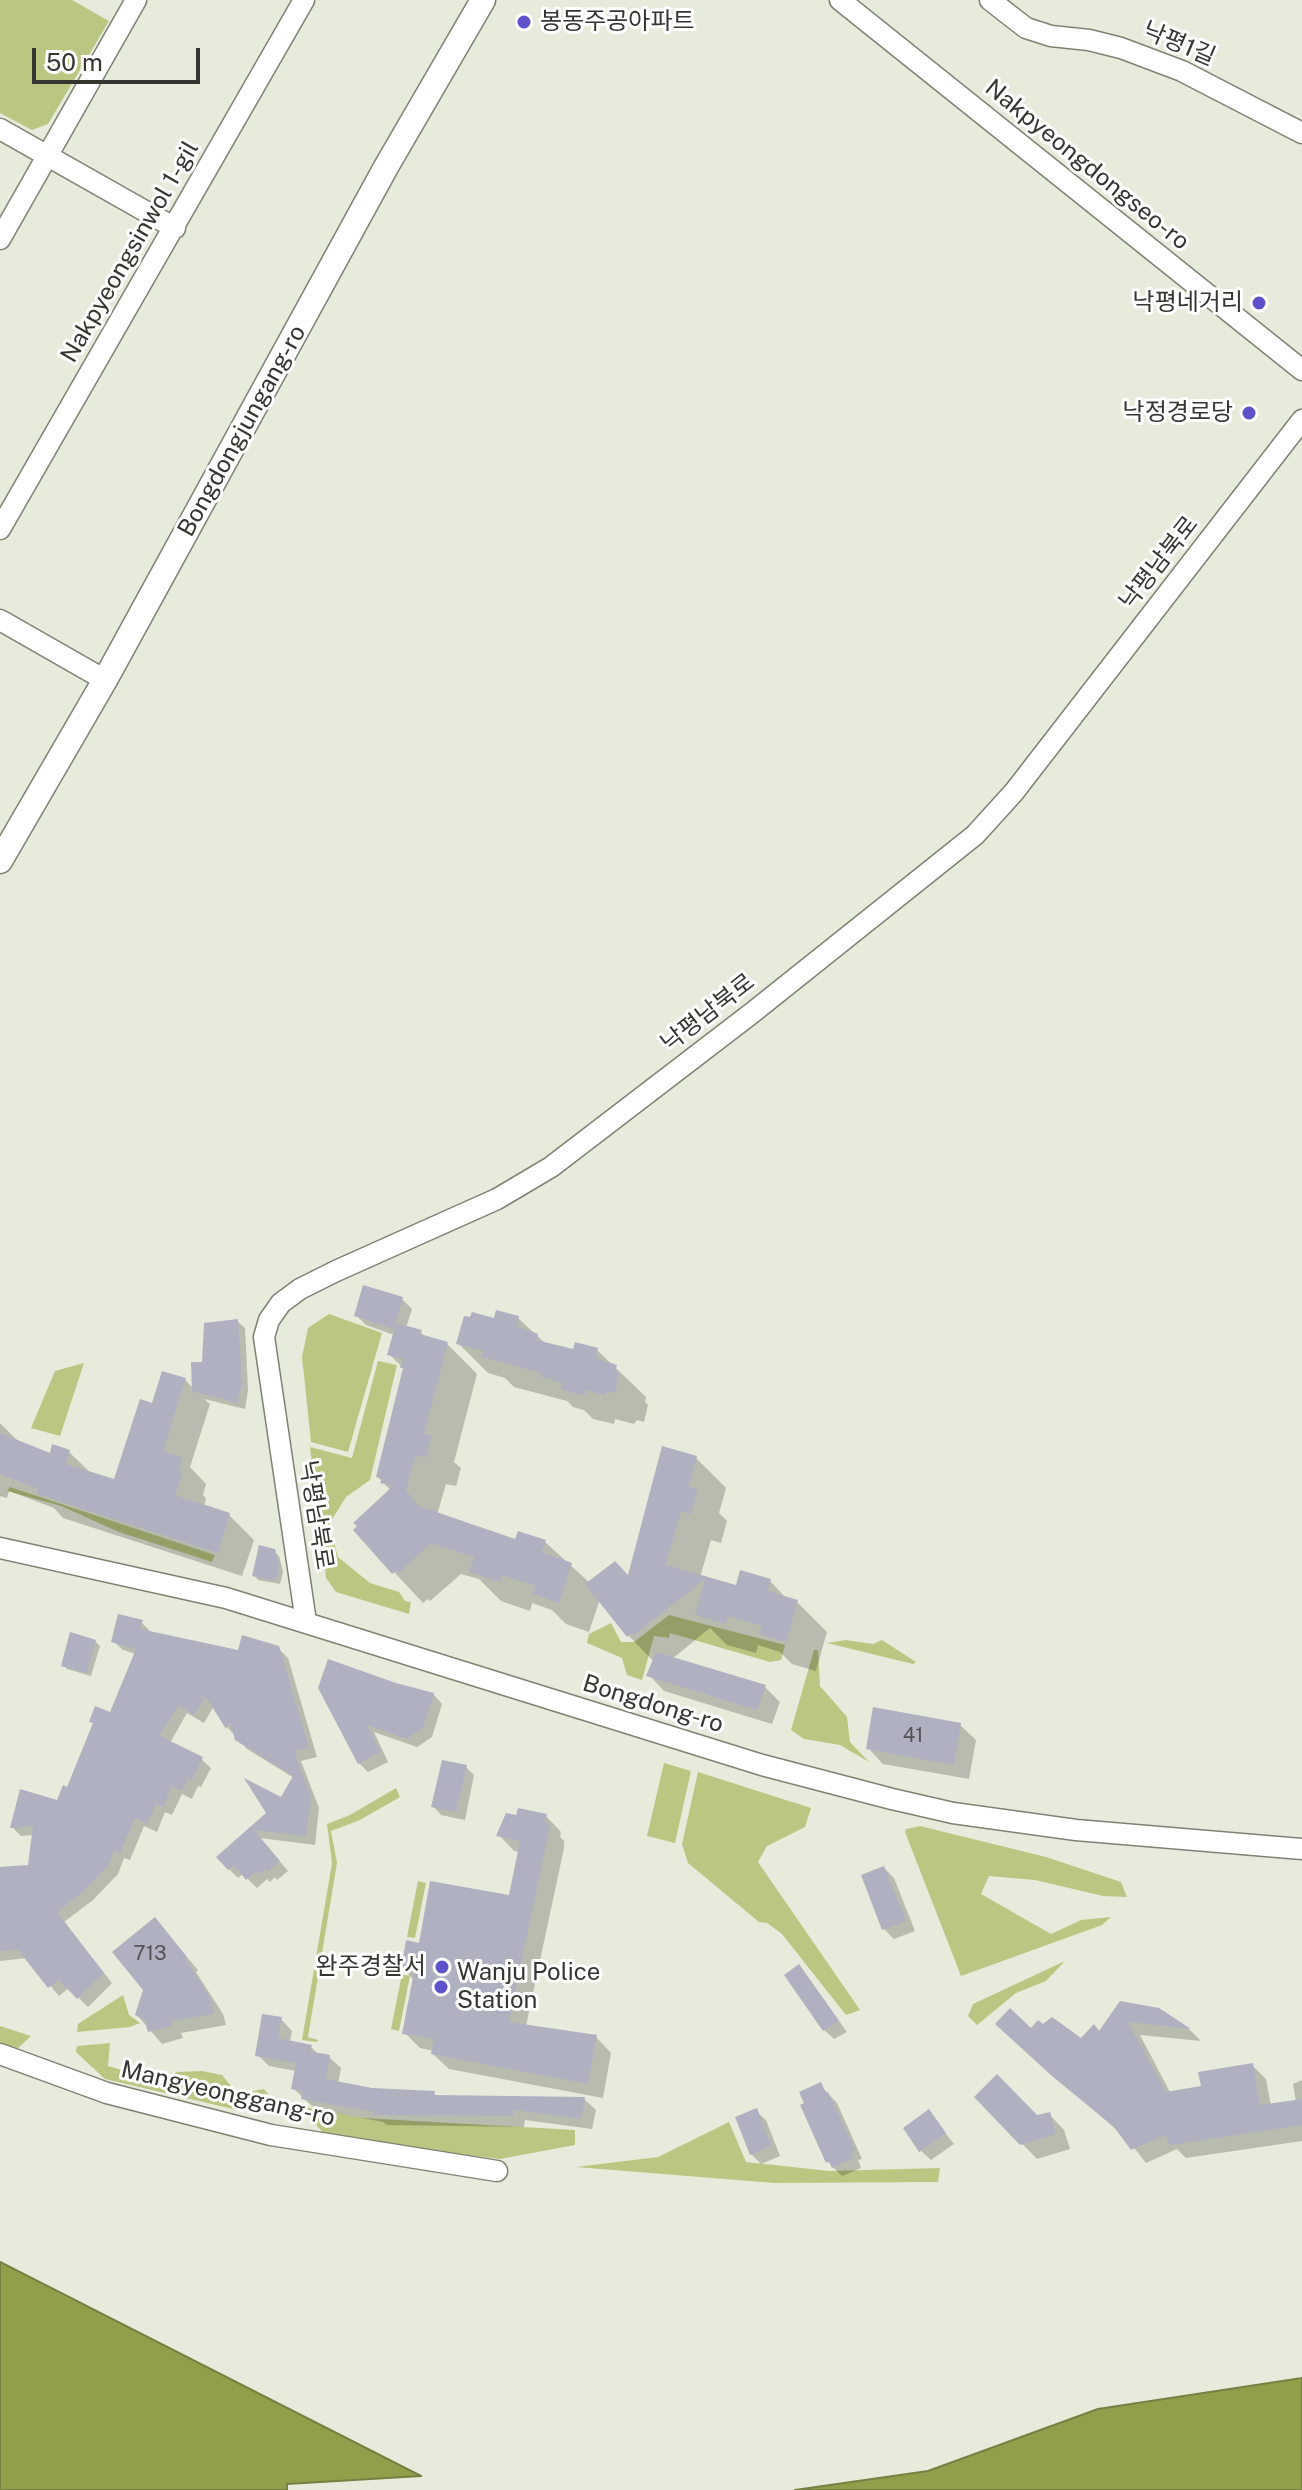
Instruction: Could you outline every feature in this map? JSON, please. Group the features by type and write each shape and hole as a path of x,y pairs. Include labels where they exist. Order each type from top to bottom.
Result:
{"street":[{"path":"0,239 136,0"},
{"name":"Nakpyeongsinwol 1-gil","path":"0,529 304,0"},
{"name":"Bongdongjungang-ro","path":"0,861 105,680 386,167 483,0"},
{"name":"Nakpyeongdongseo-ro","path":"840,0 1302,370"},
{"name":"낙평1길","path":"990,0 1026,28 1051,36 1089,40 1182,71 1302,133"},
{"path":"0,129 175,228"},
{"name":"낙평남북로","path":"306,1622 264,1337 269,1320 281,1303 300,1289 336,1271 497,1199 551,1167 752,1013 975,835 1024,780 1302,420"},
{"path":"0,620 105,680"},
{"name":"Bongdong-ro","path":"0,1548 226,1598 774,1769 892,1799 953,1813 1076,1830 1302,1849"},
{"name":"Mangyeonggang-ro","path":"0,2054 107,2093 271,2135 497,2171"}],"shaded area":[{"path":"0,0 72,0 109,21 48,124 32,130 0,113"},
{"path":"329,1314 382,1333 348,1452 311,1442 302,1357 308,1328"},
{"path":"378,1361 397,1365 370,1480 346,1497 329,1524 338,1557 370,1583 399,1592 405,1601 411,1602 409,1614 336,1592 326,1578 310,1447 352,1458"},
{"path":"84,1363 60,1436 31,1428 55,1371"},
{"path":"10,1487 215,1555 212,1562 119,1532 61,1506 7,1491"},
{"path":"669,1615 785,1645 781,1660 770,1662 670,1633 669,1638 654,1636 642,1680 627,1675 622,1658 587,1643 589,1634 611,1623 621,1642 634,1642"},
{"path":"846,1640 873,1644 882,1640 916,1662 913,1664 827,1643"},
{"path":"814,1650 818,1650 820,1686 847,1717 850,1742 869,1762 840,1745 804,1739 791,1730"},
{"path":"664,1763 691,1771 675,1843 647,1836"},
{"path":"698,1772 811,1808 805,1827 767,1846 758,1862 860,2010 846,2015 782,1934 767,1923 759,1922 688,1863 682,1844"},
{"path":"396,1788 400,1797 360,1820 331,1831 337,1863 308,2037 318,2040 302,2040 332,1863 327,1824 350,1815"},
{"path":"920,1826 1046,1857 1121,1882 1127,1897 1103,1896 1035,1880 989,1876 981,1894 1051,1934 1081,1920 1111,1917 1102,1925 961,1976 905,1832 906,1829"},
{"path":"418,1881 426,1883 415,1938 407,1937"},
{"path":"1065,1961 1046,1981 1016,1993 977,2025 968,2016 973,2004"},
{"path":"402,1974 410,1976 399,2031 391,2029"},
{"path":"123,1995 129,2015 140,2023 130,2027 77,2032 78,2024"},
{"path":"0,2026 31,2036 18,2048 0,2043"},
{"path":"110,2043 108,2066 169,2080 176,2072 202,2071 222,2075 237,2094 264,2089 268,2094 233,2109 105,2079 76,2052 77,2046"},
{"path":"299,2106 363,2118 575,2130 575,2145 500,2159 327,2137"},
{"path":"729,2122 746,2162 829,2171 940,2168 938,2182 774,2183 576,2167 658,2157"},
{"path":"0,2262 421,2476 287,2484 287,2490 0,2490"},
{"path":"1302,2378 1302,2490 795,2490 928,2471 1098,2409"}],"building":[{"path":"363,1285 403,1297 394,1329 354,1316"},
{"path":"496,1310 519,1316 517,1326 538,1334 536,1340 573,1349 575,1342 598,1348 596,1358 617,1365 615,1372 619,1373 615,1393 607,1391 604,1395 586,1390 584,1396 561,1389 562,1383 541,1377 542,1373 482,1357 483,1351 456,1344 464,1316 470,1317 472,1312 494,1318"},
{"path":"238,1319 242,1383 237,1403 192,1391 191,1362 202,1362 204,1323"},
{"path":"396,1323 448,1342 424,1434 432,1436 426,1458 416,1455 406,1490 419,1506 515,1539 518,1531 546,1540 542,1552 572,1563 559,1603 533,1594 536,1586 502,1575 500,1582 469,1572 474,1557 431,1543 399,1573 397,1570 392,1574 353,1530 357,1526 353,1523 393,1486 380,1483 382,1479 376,1477 403,1368 400,1368 403,1359 387,1355"},
{"path":"162,1371 186,1378 163,1451 183,1458 179,1471 183,1472 175,1495 230,1513 218,1553 37,1494 38,1489 0,1474 0,1433 50,1453 52,1444 70,1450 66,1464 114,1479 140,1399 152,1403"},
{"path":"662,1446 697,1456 689,1487 698,1489 691,1514 681,1511 666,1565 736,1585 740,1570 771,1579 767,1591 798,1600 786,1642 759,1634 762,1626 728,1616 726,1624 695,1615 705,1579 634,1635 631,1633 627,1637 585,1584 615,1561 628,1575"},
{"path":"259,1545 275,1549 279,1566 276,1581 252,1576"},
{"path":"118,1614 143,1620 140,1629 238,1650 242,1635 279,1646 309,1748 294,1751 311,1797 306,1836 254,1830 280,1861 267,1872 265,1869 259,1874 257,1871 246,1880 234,1865 228,1870 216,1857 266,1813 244,1778 281,1797 293,1776 235,1740 230,1722 226,1729 206,1697 194,1715 178,1705 160,1736 203,1757 192,1780 189,1778 182,1791 172,1786 163,1807 156,1804 147,1824 135,1818 120,1853 114,1850 109,1865 84,1891 57,1912 104,1973 77,1999 59,1980 48,1988 18,1950 0,1951 0,1867 28,1865 33,1826 10,1828 20,1789 57,1800 63,1785 67,1787 93,1723 89,1722 95,1706 110,1712 136,1649 111,1642"},
{"path":"70,1632 96,1640 87,1673 61,1666"},
{"path":"656,1652 766,1685 757,1710 646,1676"},
{"path":"328,1659 434,1693 423,1728 407,1739 367,1725 381,1752 358,1764 318,1688"},
{"path":"873,1707 961,1723 954,1765 866,1749"},
{"path":"442,1760 467,1765 456,1812 431,1807"},
{"path":"518,1808 547,1814 545,1822 549,1824 549,1831 509,2022 597,2035 588,2084 431,2054 434,2039 402,2034 414,1972 401,1970 406,1940 419,1943 430,1881 509,1895 520,1841 496,1836 506,1813 516,1815"},
{"path":"884,1866 906,1921 882,1930 861,1875"},
{"path":"155,1917 187,1957 211,1999 214,2014 170,2021 172,2026 148,2032 144,2019 135,2015 143,1990 112,1952"},
{"path":"799,1964 839,2021 823,2031 784,1975"},
{"path":"1120,2001 1159,2008 1191,2029 1128,2022 1166,2092 1201,2086 1198,2072 1253,2063 1260,2105 1302,2099 1302,2125 1170,2145 1165,2135 1131,2150 1114,2127 995,2024 1010,2008 1031,2028 1038,2020 1043,2024 1052,2017 1081,2038 1094,2024 1099,2031"},
{"path":"262,2014 282,2017 278,2038 312,2045 310,2051 330,2055 326,2079 372,2088 435,2091 434,2095 585,2097 581,2119 514,2110 513,2116 373,2115 374,2112 301,2099 303,2091 291,2089 296,2063 255,2056"},
{"path":"997,2074 1037,2115 1050,2112 1056,2134 1020,2145 974,2097"},
{"path":"821,2082 855,2150 851,2152 854,2158 832,2168 829,2161 826,2163 800,2105 804,2103 799,2092"},
{"path":"757,2108 771,2146 750,2155 735,2117"},
{"path":"929,2109 946,2133 919,2152 903,2128"}],"place":[{"name":"봉동주공아파트","path":"524,22"},
{"name":"낙평네거리","path":"1259,303"},
{"name":"낙정경로당","path":"1249,413"},
{"name":"완주경찰서","path":"442,1967"},
{"name":"Wanju Police Station","path":"441,1987"}]}
